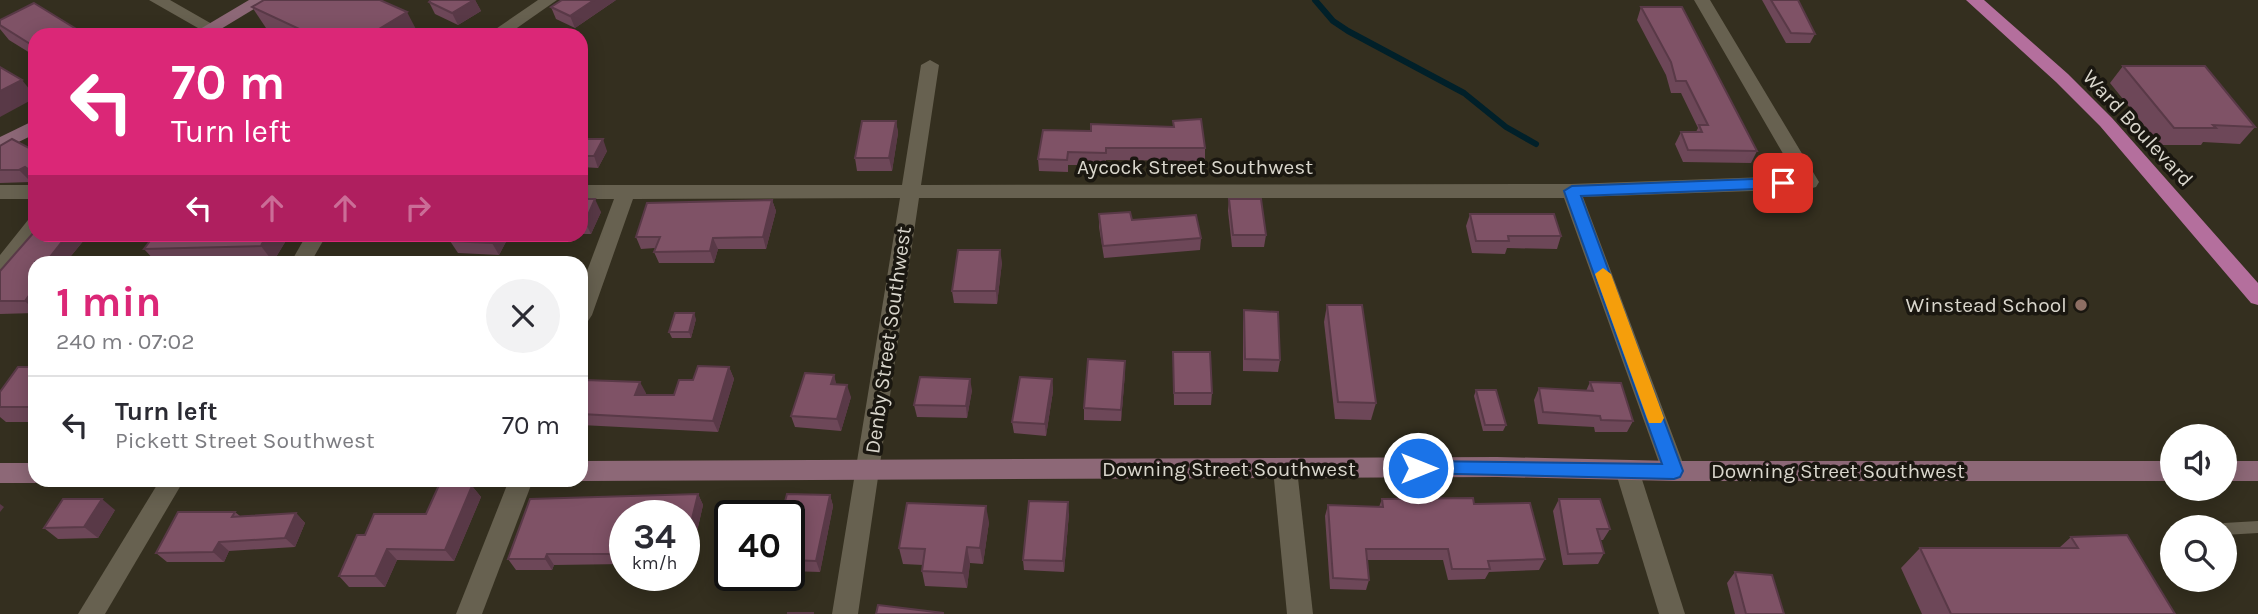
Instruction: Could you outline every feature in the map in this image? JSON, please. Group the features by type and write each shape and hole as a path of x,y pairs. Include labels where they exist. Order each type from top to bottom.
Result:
{"main road":[{"name":"Ward Boulevard","path":"1974,0 2062,78 2106,122 2258,297"}],"street":[{"path":"157,0 200,28"},
{"path":"210,28 261,0"},
{"path":"506,28 549,0"},
{"name":"Aycock Street Southwest","path":"588,192 1572,191 1809,182 1702,0"},
{"name":"Denby Street Southwest","path":"845,614 930,65"},
{"path":"0,145 28,130"},
{"path":"1572,191 1674,471"},
{"path":"0,192 28,192"},
{"path":"588,296 626,192"},
{"path":"0,269 28,234"},
{"path":"1285,469 1300,614"},
{"path":"1627,470 1672,614"},
{"name":"Downing Street Southwest","path":"588,471 2160,471"},
{"path":"0,473 28,473"},
{"path":"2237,473 2255,475"},
{"path":"91,614 168,487"},
{"path":"469,614 518,487"}],"lane":[{"path":"2237,528 2258,527"}],"building":[{"path":"264,0 380,0 407,12 381,28 297,28 252,7"},
{"path":"474,0 452,13 429,2"},
{"path":"562,0 594,0 570,16 551,7"},
{"path":"1771,0 1798,0 1815,34 1791,33"},
{"path":"34,3 75,28 28,28 28,43 0,25 0,20"},
{"path":"1641,7 1682,7 1757,151 1688,150 1681,132 1702,132 1699,125 1708,125 1686,81 1676,81 1671,62"},
{"path":"2123,66 2205,66 2255,127 2213,125 2216,128 2174,128"},
{"path":"0,67 22,80 0,91"},
{"path":"1201,119 1205,148 1106,148 1106,153 1068,152 1067,160 1038,159 1043,130 1091,131 1091,124 1174,127 1173,121"},
{"path":"862,121 896,121 889,158 855,158"},
{"path":"12,139 28,147 28,169 25,167 19,170 0,170 0,146"},
{"path":"588,139 603,139 594,156 588,156"},
{"path":"588,199 595,199 588,215"},
{"path":"1229,199 1261,199 1266,235 1233,235"},
{"path":"772,200 763,237 713,238 710,251 654,252 660,237 636,237 647,203"},
{"path":"1130,212 1132,220 1196,215 1201,238 1103,246 1099,214"},
{"path":"1470,214 1554,214 1561,236 1508,236 1509,241 1476,241"},
{"path":"28,239 28,242 62,242 51,256 28,256 28,297 25,301 0,301 0,271"},
{"path":"149,242 263,242 261,246 144,249"},
{"path":"958,250 1000,250 996,291 952,291"},
{"path":"1327,305 1362,305 1376,403 1338,402"},
{"path":"1244,310 1278,312 1280,360 1245,359"},
{"path":"675,313 694,313 689,332 669,332"},
{"path":"1173,352 1210,352 1212,393 1174,393"},
{"path":"1088,359 1125,361 1121,410 1084,408"},
{"path":"698,366 729,367 713,421 588,414 588,380 640,382 635,395 674,395 679,380 693,380"},
{"path":"18,367 28,367 28,407 0,407 0,392"},
{"path":"805,373 834,375 831,384 847,385 837,419 791,416"},
{"path":"920,377 970,379 966,406 914,405"},
{"path":"1020,377 1052,379 1045,424 1012,422"},
{"path":"1590,382 1621,383 1633,421 1601,420 1600,416 1543,412 1539,388 1593,391"},
{"path":"1476,390 1496,390 1506,425 1485,425"},
{"path":"438,487 472,487 445,550 387,549 375,576 339,576 357,535 365,535 374,514 426,514"},
{"path":"698,494 697,500 609,500 609,554 547,554 545,559 508,559 530,499"},
{"path":"787,494 830,495 816,561 805,561 805,500 785,500"},
{"path":"1473,498 1474,504 1530,503 1545,559 1488,561 1490,569 1452,569 1448,549 1366,549 1369,580 1333,578 1328,505 1383,507 1382,499"},
{"path":"63,499 102,499 84,527 44,528"},
{"path":"1559,499 1600,499 1610,529 1597,529 1604,553 1568,554"},
{"path":"1029,501 1068,502 1063,561 1023,560"},
{"path":"907,503 986,506 980,548 967,547 963,573 922,571 925,549 899,548"},
{"path":"178,512 235,512 232,517 296,513 285,538 219,542 213,552 156,553"},
{"path":"2127,535 2175,614 1951,614 1920,548 2078,548 2071,537"},
{"path":"1735,572 1772,575 1784,614 1746,614"},
{"path":"878,605 943,613 943,614 876,614"}],"waterway":[{"path":"1315,0 1333,21 1348,31 1464,93 1506,127 1536,144"}],"slow traffic":[{"path":"1603,274 1655,418"}],"place":[{"name":"Winstead School","path":"2081,305"}],"route":[{"path":"1418,468 1674,471 1572,191 1783,183"}]}
